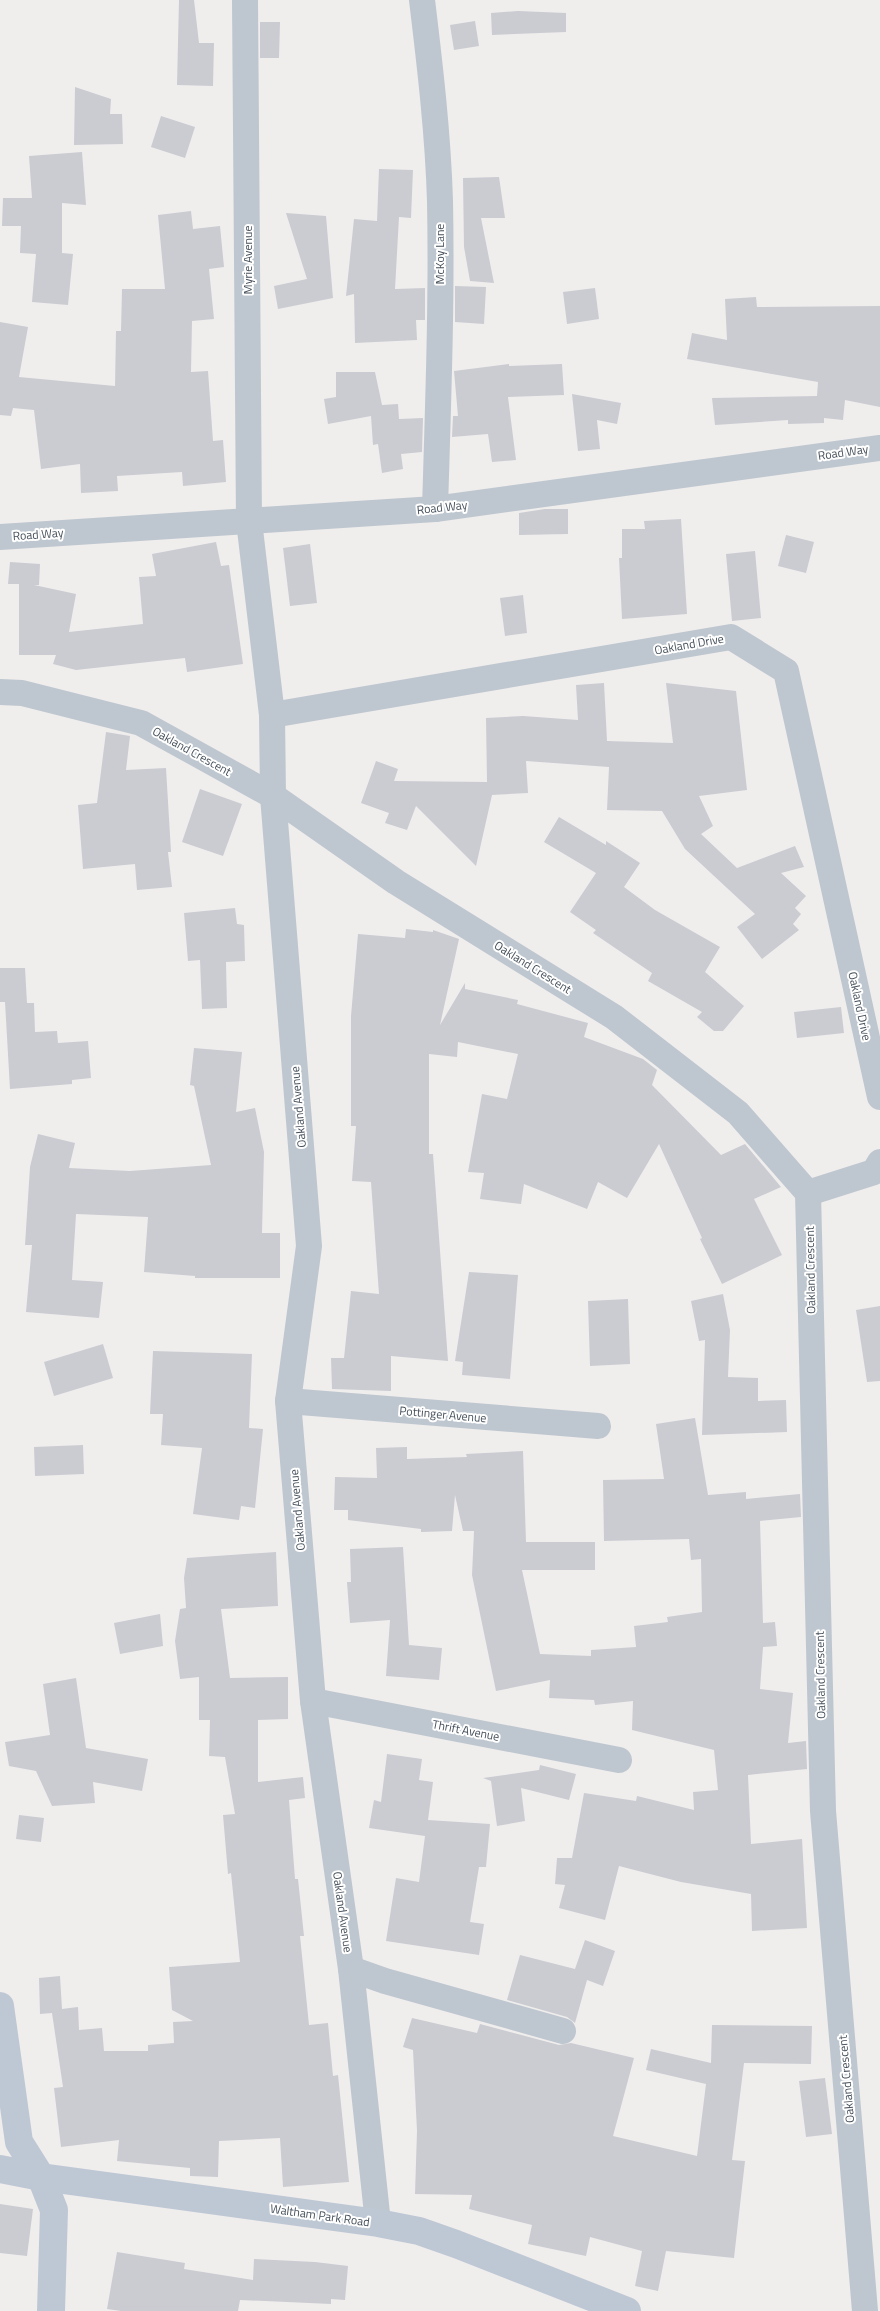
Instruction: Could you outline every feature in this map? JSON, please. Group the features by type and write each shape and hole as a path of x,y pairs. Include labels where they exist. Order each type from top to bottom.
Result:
{"main road":[{"path":"0,2006 19,2142 41,2177 54,2210 51,2311"},
{"name":"Waltham Park Road","path":"0,2169 41,2177 378,2222 419,2231 628,2311"}],"street":[{"name":"Myrie Avenue","path":"245,0 249,521 272,716"},
{"name":"McKoy Lane","path":"422,0 431,68 440,200 436,509"},
{"name":"Road Way","path":"0,537 436,509 880,448"},
{"name":"Oakland Drive","path":"272,716 730,637 786,671 880,1097"},
{"name":"Oakland Crescent","path":"0,692 22,693 141,723 273,796 396,882 614,1017 738,1113 808,1193 823,1811 865,2311"},
{"name":"Oakland Avenue","path":"272,716 273,796 309,1246 288,1401 313,1701 350,1969 378,2222"},
{"path":"808,1193 874,1172 880,1162"},
{"name":"Pottinger Avenue","path":"288,1401 598,1426"},
{"name":"Thrift Avenue","path":"313,1701 619,1760"},
{"path":"350,1969 385,1981 564,2031"}],"building":[{"path":"179,0 194,0 199,43 214,43 213,86 177,85"},
{"path":"518,11 566,13 566,32 492,35 491,13"},
{"path":"475,21 479,46 454,50 450,25"},
{"path":"260,22 280,22 279,58 260,58"},
{"path":"75,87 111,99 110,114 122,114 123,144 74,145"},
{"path":"161,116 195,127 185,158 151,147"},
{"path":"82,152 86,205 62,203 62,253 73,254 68,305 32,302 36,254 20,253 21,226 2,226 3,198 32,198 29,156"},
{"path":"379,169 413,170 411,218 399,217 395,289 425,288 425,320 416,320 417,340 355,343 354,294 346,296 354,219 377,221"},
{"path":"499,177 505,218 481,218 494,283 470,281 464,247 463,178"},
{"path":"191,211 193,229 220,226 224,267 209,269 214,319 192,321 191,372 208,371 213,441 223,440 226,482 183,486 182,472 117,476 118,491 81,493 80,464 41,469 34,410 13,408 11,416 0,415 0,322 28,327 19,377 115,386 116,331 121,331 122,289 165,289 158,215"},
{"path":"286,213 326,216 333,298 278,309 274,286 307,279"},
{"path":"455,286 486,287 484,324 455,322"},
{"path":"595,288 599,319 567,324 563,292"},
{"path":"756,297 757,307 880,306 880,407 845,400 843,420 824,418 824,423 788,424 788,420 715,425 712,398 817,396 818,382 687,359 692,333 727,340 725,299"},
{"path":"509,364 509,366 562,364 564,395 508,397 516,460 492,462 488,434 452,437 453,416 458,416 454,371"},
{"path":"336,372 375,372 382,405 398,404 399,419 423,418 422,452 401,454 403,469 382,473 378,444 373,445 371,416 328,424 324,399 336,397"},
{"path":"572,394 621,403 617,424 597,420 600,449 578,451"},
{"path":"545,509 568,509 568,534 519,535 519,513"},
{"path":"681,519 687,614 622,619 619,558 622,558 622,529 645,529 644,521"},
{"path":"786,535 814,542 806,573 778,566"},
{"path":"216,542 221,566 229,565 243,664 187,672 185,658 76,670 53,664 56,655 19,655 19,584 8,584 10,562 40,564 39,585 34,585 76,594 69,632 143,624 139,577 156,576 152,554"},
{"path":"310,544 317,603 290,606 283,548"},
{"path":"755,551 761,618 732,621 726,554"},
{"path":"523,595 527,633 505,636 500,598"},
{"path":"604,683 607,741 673,743 666,683 736,691 747,790 699,796 713,826 701,834 737,868 795,846 804,867 781,873 806,896 795,908 801,914 793,924 799,930 762,959 737,927 755,914 685,849 662,811 607,810 609,767 526,761 528,793 492,795 476,866 416,806 407,830 385,823 389,813 361,803 376,761 398,769 394,781 487,782 486,718 523,716 578,720 576,685"},
{"path":"106,732 130,736 126,770 166,768 171,852 168,852 172,887 137,890 135,864 83,869 78,805 97,803"},
{"path":"200,789 242,804 223,856 182,842"},
{"path":"559,817 606,845 606,841 640,863 624,887 655,910 720,947 705,972 744,1006 723,1031 714,1031 697,1017 702,1012 648,981 652,973 593,933 596,930 570,912 596,873 544,842"},
{"path":"235,908 237,924 244,925 245,961 226,962 227,1008 202,1009 200,960 188,961 184,913"},
{"path":"406,929 433,932 433,930 459,939 440,1025 465,983 465,989 518,1000 517,1004 588,1023 584,1037 643,1059 657,1070 652,1085 721,1155 745,1144 781,1187 754,1199 782,1255 722,1284 700,1239 702,1238 659,1144 627,1198 598,1182 587,1209 524,1184 521,1204 480,1199 484,1173 468,1172 482,1094 507,1099 518,1054 458,1042 457,1057 429,1054 429,1154 433,1154 448,1361 391,1356 391,1391 332,1389 331,1358 344,1358 351,1291 379,1294 371,1182 352,1181 356,1126 351,1126 351,1016 358,934 405,938"},
{"path":"0,968 25,968 27,1003 34,1003 35,1032 57,1031 58,1043 88,1041 91,1078 72,1080 72,1084 10,1089 5,1002 0,1002"},
{"path":"841,1007 844,1033 797,1038 794,1012"},
{"path":"194,1048 242,1052 236,1112 255,1108 264,1152 262,1233 280,1233 280,1278 195,1278 195,1276 144,1272 148,1217 76,1214 72,1280 103,1282 99,1318 26,1312 32,1245 25,1245 30,1167 38,1134 75,1143 69,1168 130,1171 211,1165 194,1086 190,1085"},
{"path":"469,1272 518,1275 510,1379 462,1375 463,1362 455,1361"},
{"path":"723,1294 730,1330 728,1377 758,1378 758,1401 786,1400 787,1432 702,1435 705,1340 699,1341 691,1301"},
{"path":"628,1299 630,1364 590,1366 588,1301"},
{"path":"880,1306 880,1381 867,1382 856,1310"},
{"path":"103,1344 113,1378 54,1396 44,1362"},
{"path":"153,1351 252,1354 249,1428 263,1429 255,1508 241,1506 239,1520 193,1514 202,1448 161,1445 163,1414 150,1414"},
{"path":"695,1418 708,1495 746,1492 746,1499 800,1494 801,1517 760,1521 763,1623 775,1622 777,1646 763,1647 760,1689 793,1693 788,1743 806,1741 807,1769 748,1775 751,1844 802,1839 807,1928 752,1931 751,1894 681,1882 619,1866 605,1920 559,1908 565,1885 555,1884 557,1858 572,1858 584,1793 636,1801 637,1796 694,1810 693,1792 718,1790 714,1750 632,1730 633,1701 595,1705 594,1700 549,1698 550,1680 496,1691 472,1575 474,1531 463,1531 455,1495 452,1531 421,1532 421,1529 348,1520 348,1510 334,1510 335,1477 377,1478 376,1448 407,1447 407,1459 467,1457 466,1454 523,1451 526,1542 595,1542 595,1570 522,1570 540,1654 591,1656 591,1650 636,1647 634,1626 668,1622 667,1617 702,1612 701,1559 691,1560 689,1539 604,1541 603,1480 664,1479 656,1424"},
{"path":"83,1445 84,1474 35,1476 34,1447"},
{"path":"403,1547 409,1645 442,1648 439,1680 386,1676 390,1620 350,1623 347,1582 351,1582 350,1549"},
{"path":"276,1552 278,1606 221,1609 230,1678 288,1677 288,1719 258,1720 258,1782 303,1777 305,1798 289,1800 295,1879 298,1879 304,1936 300,1936 309,2025 328,2023 333,2076 338,2075 349,2182 283,2187 280,2138 219,2141 218,2177 190,2176 190,2168 117,2161 119,2140 61,2147 54,2088 63,2087 52,2013 40,2014 39,1978 60,1976 62,2009 78,2007 79,2030 102,2028 104,2051 148,2051 148,2045 174,2043 173,2022 193,2021 172,2010 169,1967 240,1962 231,1873 228,1874 223,1815 235,1814 225,1757 209,1756 210,1720 199,1720 199,1677 180,1679 175,1641 180,1609 186,1608 184,1578 187,1558"},
{"path":"160,1614 163,1646 120,1654 114,1623"},
{"path":"76,1678 86,1748 148,1759 142,1791 93,1782 95,1803 52,1806 36,1771 9,1766 5,1742 50,1735 43,1684"},
{"path":"387,1754 422,1759 419,1780 433,1782 428,1820 490,1824 486,1867 479,1867 470,1922 484,1924 479,1955 386,1941 396,1878 419,1882 425,1836 369,1828 374,1800 381,1802"},
{"path":"540,1765 576,1774 569,1800 521,1788 525,1821 497,1826 491,1781 483,1778 539,1770"},
{"path":"19,1815 44,1818 41,1842 16,1839"},
{"path":"585,1940 615,1951 603,1986 587,1980 575,2023 567,2017 507,2000 520,1955 575,1969"},
{"path":"412,2018 477,2033 480,2024 559,2045 571,2043 634,2058 613,2136 697,2156 706,2084 646,2070 651,2049 711,2063 712,2025 812,2026 811,2064 744,2063 732,2160 745,2161 734,2258 666,2251 658,2291 635,2286 642,2251 590,2237 586,2256 528,2244 532,2225 469,2209 472,2195 415,2194 417,2131 413,2050 403,2047"},
{"path":"825,2078 832,2134 806,2137 799,2081"},
{"path":"0,2204 33,2209 27,2256 0,2253"},
{"path":"117,2252 185,2263 184,2269 253,2280 254,2259 315,2262 348,2266 345,2300 331,2299 331,2304 240,2300 238,2311 121,2311 107,2309"}]}
